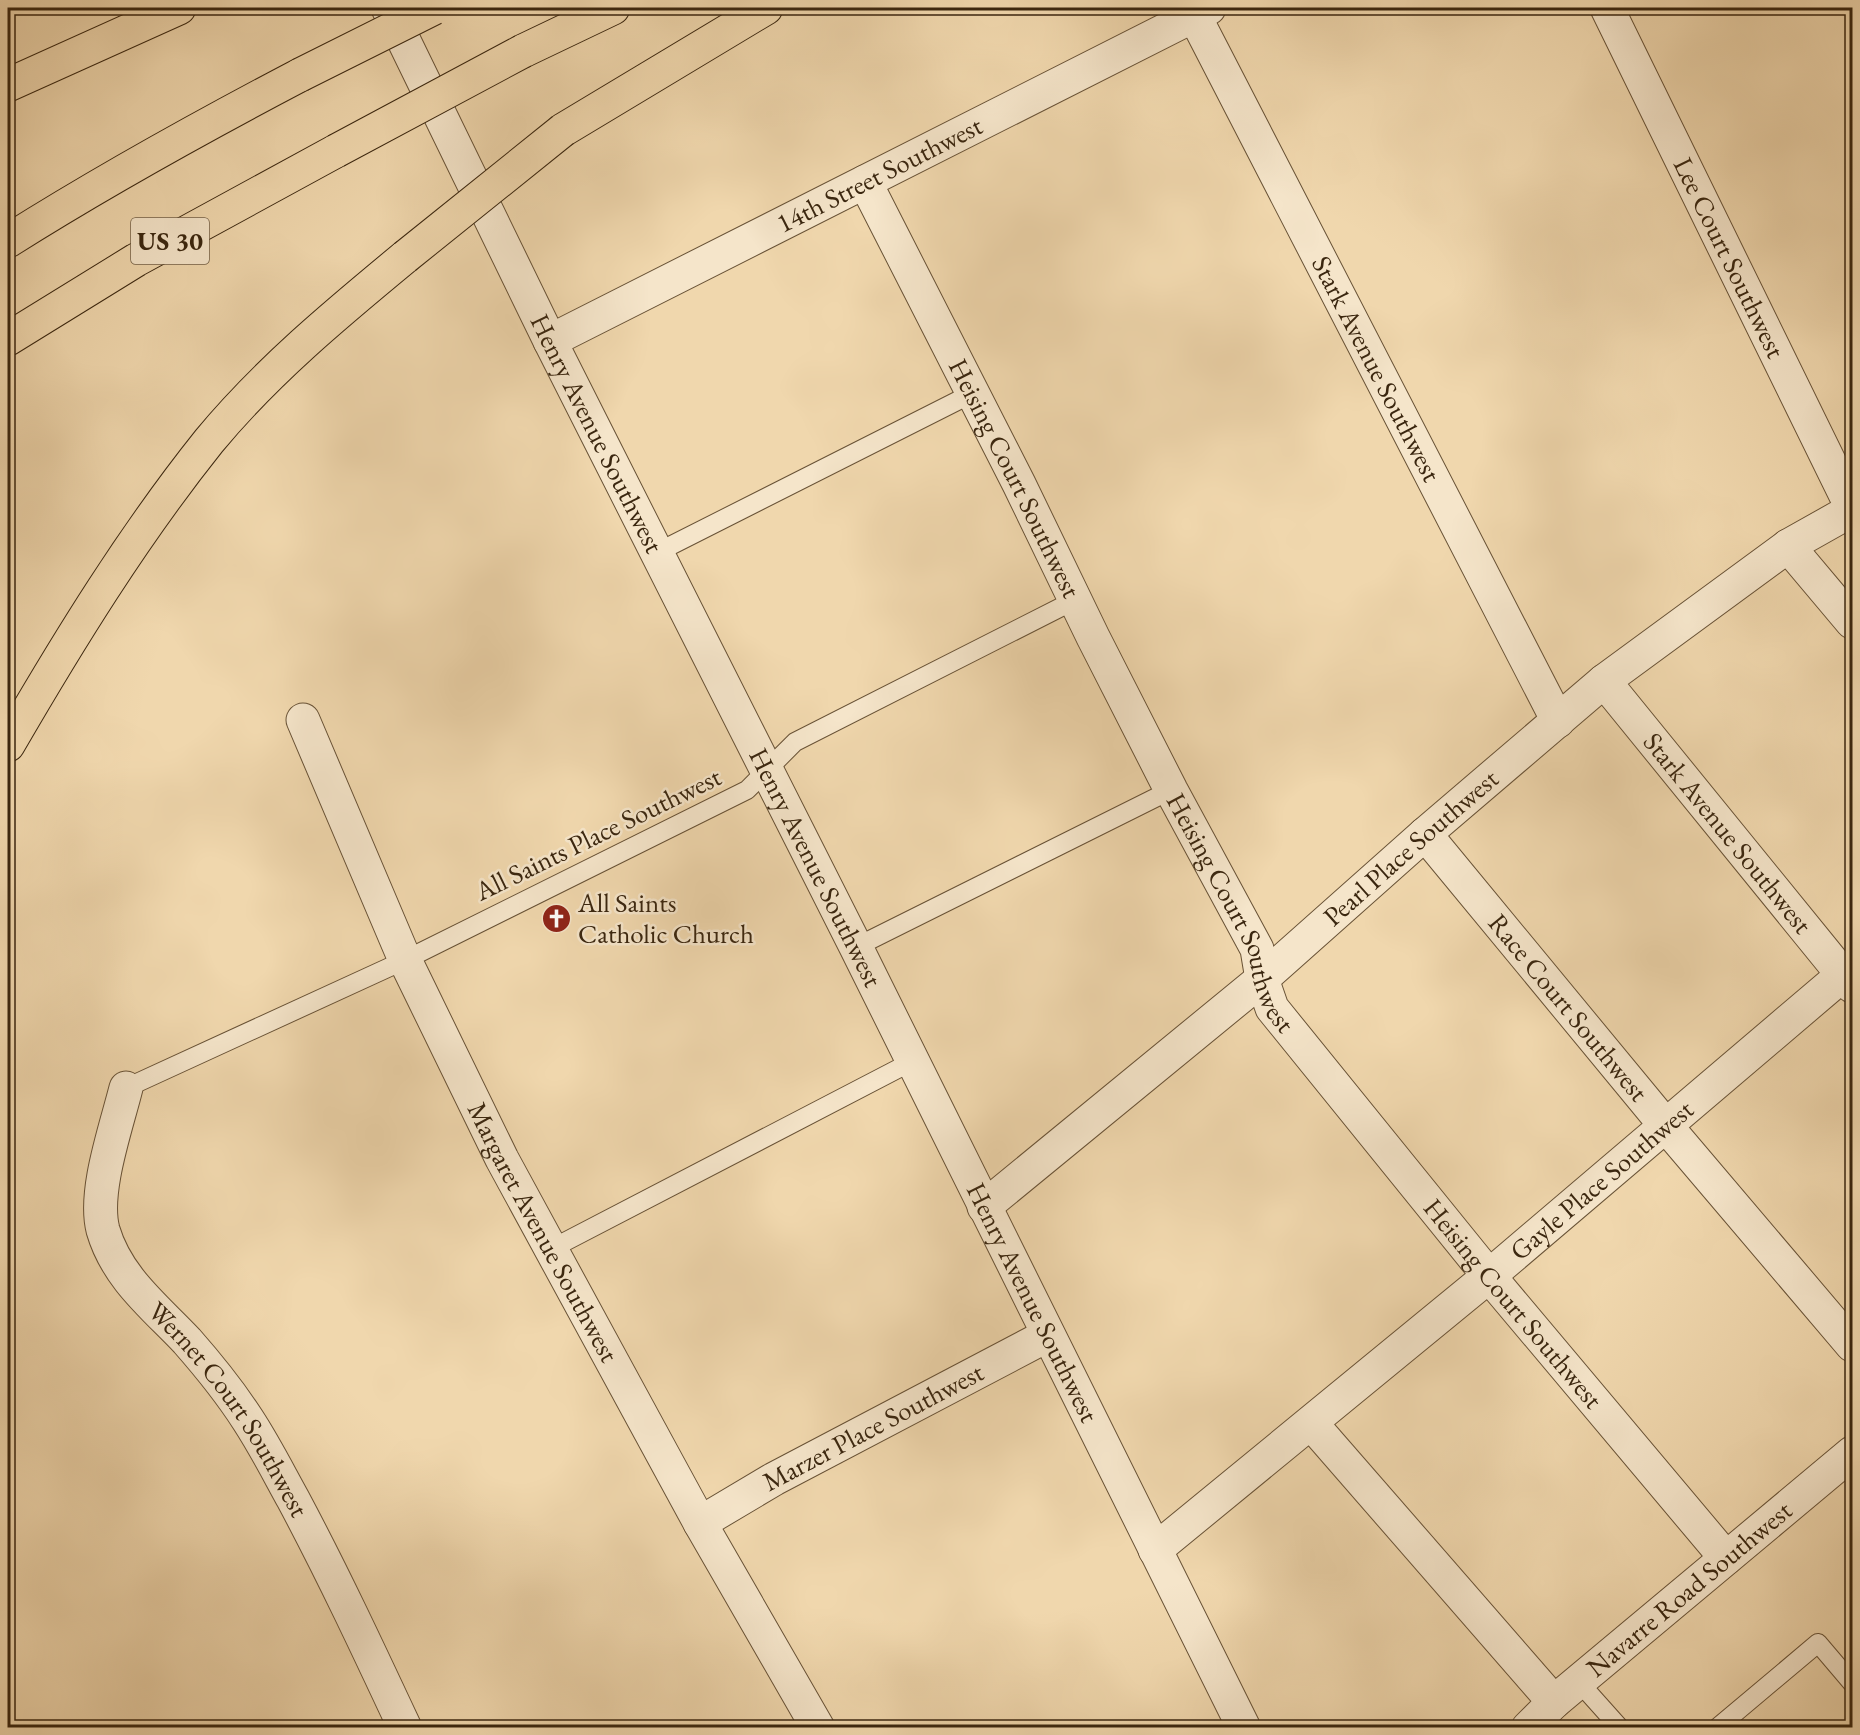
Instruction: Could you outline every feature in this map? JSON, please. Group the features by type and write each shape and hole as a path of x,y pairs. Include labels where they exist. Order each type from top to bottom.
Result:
{"highway":[{"path":"8,85 179,8"},
{"path":"8,241 81,195 168,145 434,8"},
{"name":"US 30","path":"8,339 136,260 524,51 613,8"},
{"path":"8,744 52,669 139,535 210,440 276,370 341,310 563,130 766,8"}],"street":[{"name":"Henry Avenue Southwest","path":"388,8 550,340 856,947 911,1062 1244,1728"},
{"name":"Lee Court Southwest","path":"1607,8 1852,509"},
{"name":"14th Street Southwest","path":"550,340 1202,11"},
{"name":"Stark Avenue Southwest","path":"1202,11 1558,721"},
{"name":"Heising Court Southwest","path":"865,182 1171,790 1257,949 1262,979 1272,1008 1489,1276 1725,1558"},
{"name":"Pearl Place Southwest","path":"984,1207 1262,979 1425,834 1605,681 1788,546 1852,509"},
{"path":"1788,546 1852,622"},
{"name":"Stark Avenue Southwest","path":"1605,681 1849,976"},
{"name":"Margaret Avenue Southwest","path":"303,720 405,960 502,1159 700,1523 818,1728"},
{"name":"Race Court Southwest","path":"1425,834 1666,1126 1852,1345"},
{"name":"Gayle Place Southwest","path":"1155,1550 1849,976"},
{"name":"Wernet Court Southwest","path":"126,1088 101,1188 99,1206 103,1230 112,1253 125,1276 214,1372 248,1418 308,1528 405,1728"},
{"name":"Marzer Place Southwest","path":"700,1523 774,1479 1048,1335"},
{"path":"1311,1423 1566,1692"},
{"name":"Navarre Road Southwest","path":"1528,1728 1566,1692 1852,1453"}],"lane":[{"path":"657,552 973,393"},
{"name":"All Saints Place Southwest","path":"126,1088 405,960 747,790 795,742 1075,600"},
{"path":"856,947 1171,790"},
{"path":"551,1249 911,1062"},
{"path":"1717,1728 1818,1643 1852,1683"},
{"path":"1566,1692 1620,1728"}],"place":[{"name":"All Saints Catholic Church","path":"557,919"}]}
